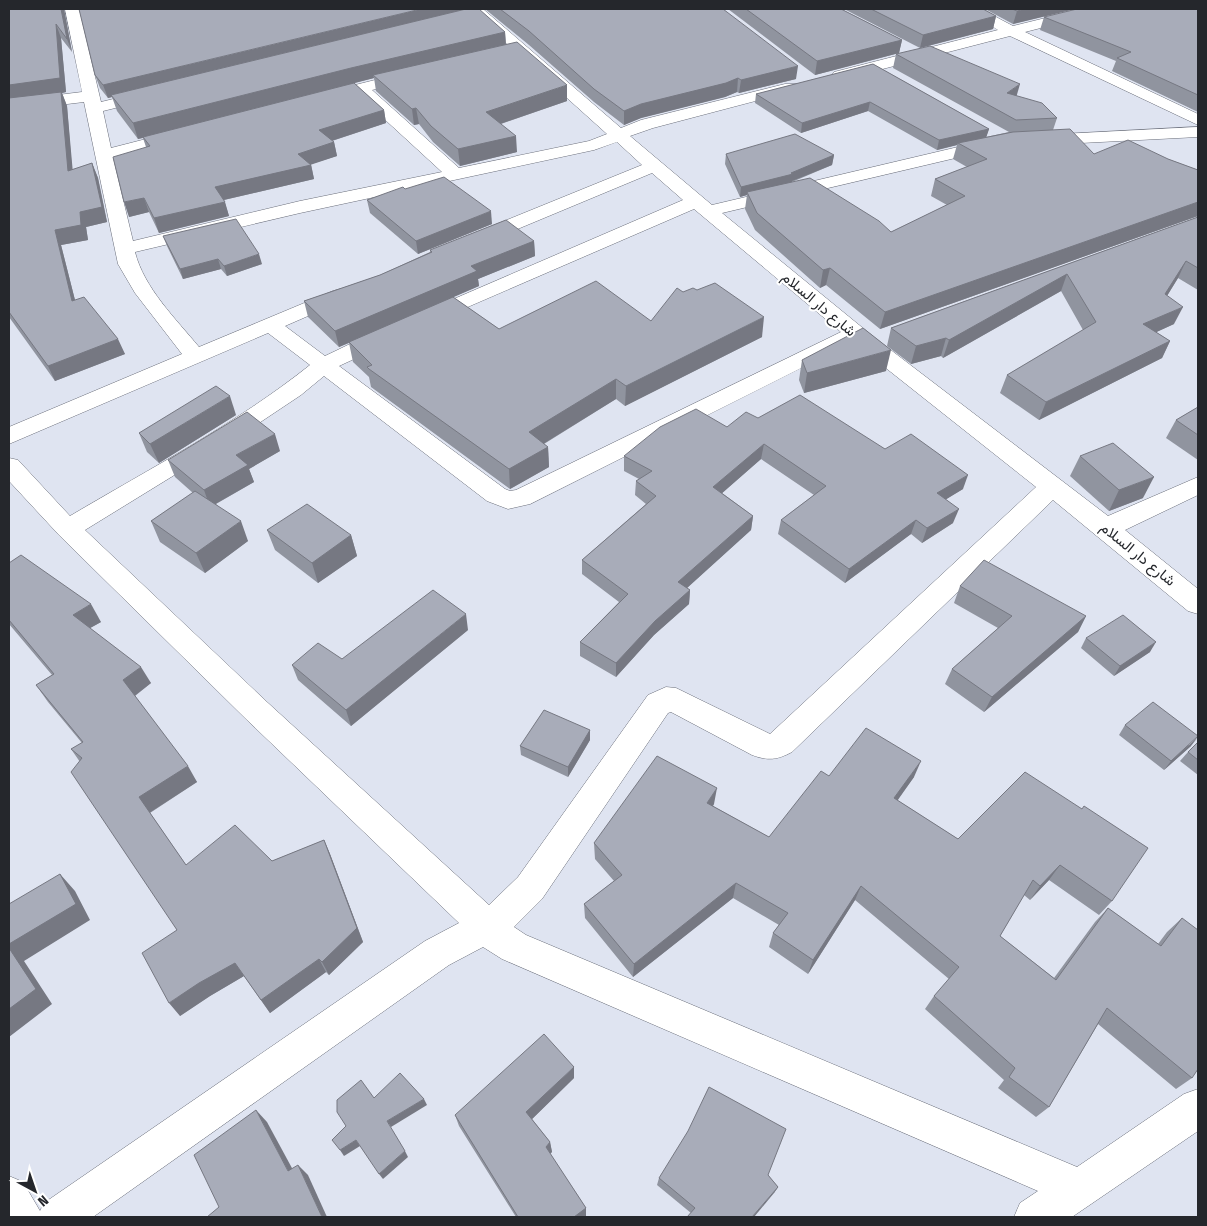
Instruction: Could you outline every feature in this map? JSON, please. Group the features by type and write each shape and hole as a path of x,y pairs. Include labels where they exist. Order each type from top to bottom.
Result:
{"street":[{"path":"72,9 124,249 134,277 195,356"},
{"path":"971,9 1009,30 1198,120"},
{"path":"821,80 1009,30 1098,9"},
{"name":"شارع دار السلام","path":"473,14 513,51 619,135 702,206 869,337 1198,604"},
{"path":"900,46 918,55"},
{"path":"874,66 891,76"},
{"path":"313,100 427,72"},
{"path":"124,249 454,173 594,145 647,124 803,84"},
{"path":"360,88 454,173"},
{"path":"9,106 92,103 161,92"},
{"path":"68,529 251,418 293,390 324,364 407,327 702,206 968,148 1008,142 983,127"},
{"path":"103,155 198,130"},
{"path":"1026,140 1198,132"},
{"path":"461,245 654,166"},
{"path":"360,287 195,356 10,441 68,529 486,928 514,947 1080,1189"},
{"path":"269,324 496,495 508,500 530,494 869,337"},
{"path":"1106,528 1198,485"},
{"path":"58,1217 437,953 486,928 505,915 530,888 658,704 666,699 676,700 763,746 773,747 781,743 1052,486"},
{"path":"1034,1217 1080,1189 1198,1108"},
{"path":"9,1196 22,1217"}],"building":[{"path":"9,9 61,9 67,39 56,24 60,78 9,85"},
{"path":"79,9 421,9 103,85 95,75"},
{"path":"466,9 479,9 505,32 351,68 133,123 111,95"},
{"path":"500,9 723,9 798,66 741,80 738,78 726,83 641,104 624,111 594,89 529,31"},
{"path":"746,9 841,9 902,40 817,61"},
{"path":"871,9 983,9 996,16 923,35"},
{"path":"1077,9 1198,9 1198,95 1117,58 1131,52 1044,17"},
{"path":"517,42 567,85 486,112 516,136 458,149 431,126 416,108 412,109 373,75"},
{"path":"930,46 1020,84 1007,93 1042,103 1057,118 1016,120 896,54"},
{"path":"873,64 989,129 939,140 870,102 802,123 756,94"},
{"path":"354,83 384,110 319,130 334,142 298,154 311,165 215,187 225,202 154,218 144,198 124,202 113,157 150,146 143,137"},
{"path":"61,92 68,171 92,163 102,207 80,212 81,225 55,230 72,301 84,297 118,339 48,366 9,312 9,98"},
{"path":"1070,129 1094,154 1128,140 1168,159 1198,170 1198,202 885,312 830,268 823,270 757,213 747,192 810,178 879,221 891,232 965,196 935,179 987,159 958,143 1013,132"},
{"path":"795,134 834,155 791,173 793,174 741,187 726,154"},
{"path":"444,177 491,211 416,241 367,200 403,187 405,189"},
{"path":"1198,217 1198,268 1186,261 1165,294 1183,307 1143,324 1170,341 1046,402 1007,375 1096,322 1067,274 949,340 946,338 916,346 891,328"},
{"path":"236,219 259,254 224,266 218,259 180,269 163,236"},
{"path":"506,220 534,241 471,266 477,271 335,331 304,301 380,275 432,252 430,250"},
{"path":"596,281 651,321 677,288 683,292 693,288 697,290 715,283 764,317 626,386 616,379 529,432 548,447 509,469 369,369 367,367 372,365 349,342 453,297 499,329"},
{"path":"863,328 891,350 807,373 802,360"},
{"path":"216,386 230,396 150,444 139,433"},
{"path":"800,395 885,449 911,434 968,475 937,493 959,509 927,528 916,520 849,569 781,520 826,486 764,444 713,487 753,516 678,582 690,590 655,621 616,663 580,642 628,594 582,560 656,496 636,481 652,471 624,456 660,427 696,409 727,427 746,412 758,418"},
{"path":"1198,407 1198,435 1176,420"},
{"path":"247,412 275,434 236,455 248,465 204,490 168,460"},
{"path":"1113,443 1154,477 1119,490 1080,456"},
{"path":"195,491 241,521 196,553 151,521"},
{"path":"307,504 351,535 312,563 267,530"},
{"path":"21,555 91,604 73,615 141,667 123,680 188,766 139,797 186,865 235,825 272,861 324,840 357,928 322,962 319,959 261,1000 235,963 199,983 169,1003 142,953 177,930 71,772 82,758 71,749 83,742 36,685 54,674 9,620 9,563"},
{"path":"984,560 1086,616 992,697 952,669 1012,616 960,586"},
{"path":"433,590 466,614 346,710 292,665 318,643 342,659"},
{"path":"1123,615 1156,642 1120,666 1086,638"},
{"path":"1153,702 1198,736 1171,761 1125,725"},
{"path":"544,710 590,730 568,767 520,746"},
{"path":"866,728 921,761 894,798 958,839 1025,772 1082,809 1084,806 1148,848 1112,901 1060,865 1040,886 1033,880 1000,936 1056,980 1108,908 1161,946 1182,918 1198,930 1198,1069 1192,1078 1107,1008 1049,1107 1009,1077 1015,1068 934,996 959,967 861,886 813,960 773,933 788,913 736,883 634,964 584,904 622,875 594,843 657,756 717,788 707,803 769,837 821,771 829,776"},
{"path":"1198,742 1198,760 1188,752"},
{"path":"60,874 76,904 9,944 9,904"},
{"path":"9,948 36,989 9,1009"},
{"path":"544,1034 574,1067 526,1112 550,1142 546,1147 586,1208 574,1217 518,1217 455,1115"},
{"path":"400,1073 424,1099 387,1121 405,1151 379,1174 356,1140 340,1150 332,1140 346,1126 337,1112 337,1100 361,1080 374,1098"},
{"path":"709,1087 786,1129 768,1175 778,1187 752,1217 687,1217 695,1208 659,1178 688,1131"},
{"path":"256,1110 288,1171 298,1165 322,1217 207,1217 219,1207 194,1155"}]}
